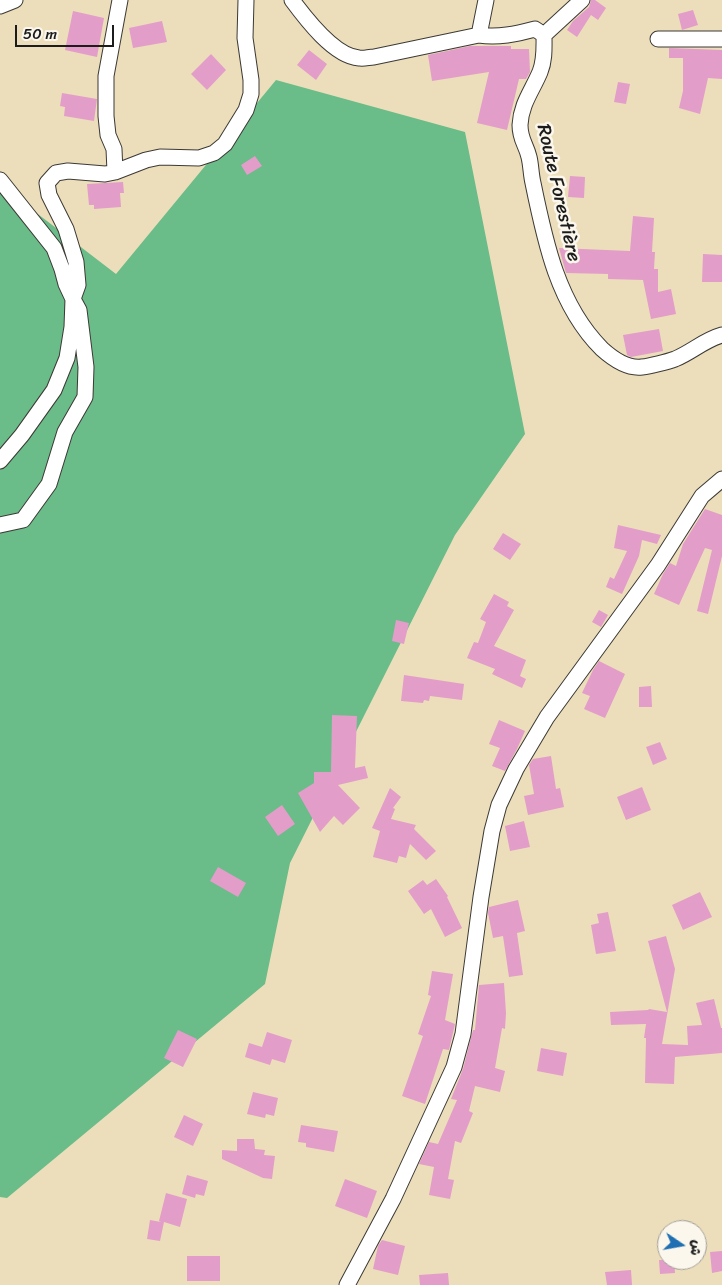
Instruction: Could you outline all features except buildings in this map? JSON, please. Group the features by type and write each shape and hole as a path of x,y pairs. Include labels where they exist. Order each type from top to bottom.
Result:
{"street":[{"path":"0,6 15,0"},
{"path":"115,172 114,149 108,135 106,116 106,76 120,0"},
{"path":"0,461 22,435 54,390 67,358 72,327 73,299 78,285 76,262 66,229 49,195 47,183 56,172 105,174 160,157 199,158 214,153 225,144 246,110 251,94 245,38 246,0"},
{"path":"292,0 332,46 358,58 374,57 479,35 489,37 507,36 535,29 544,35 582,0"},
{"path":"479,35 486,0"},
{"name":"Route Forestière","path":"544,35 544,59 541,72 528,94 522,110 521,139 529,156 536,197 551,258 570,305 580,324 607,353 628,366 641,368 675,359 710,338 722,335"},
{"path":"658,39 722,39"},
{"path":"0,180 54,248 66,284 79,310 85,360 84,397 65,432 49,484 23,520 0,525"},
{"path":"347,1285 393,1199 454,1067 463,1034 481,897 492,830 499,805 516,769 547,716 658,565 702,496 722,479"}],"green space":[{"path":"276,80 465,132 525,434 455,535 290,863 265,984 7,1198 0,1197 0,185 116,274"}]}
